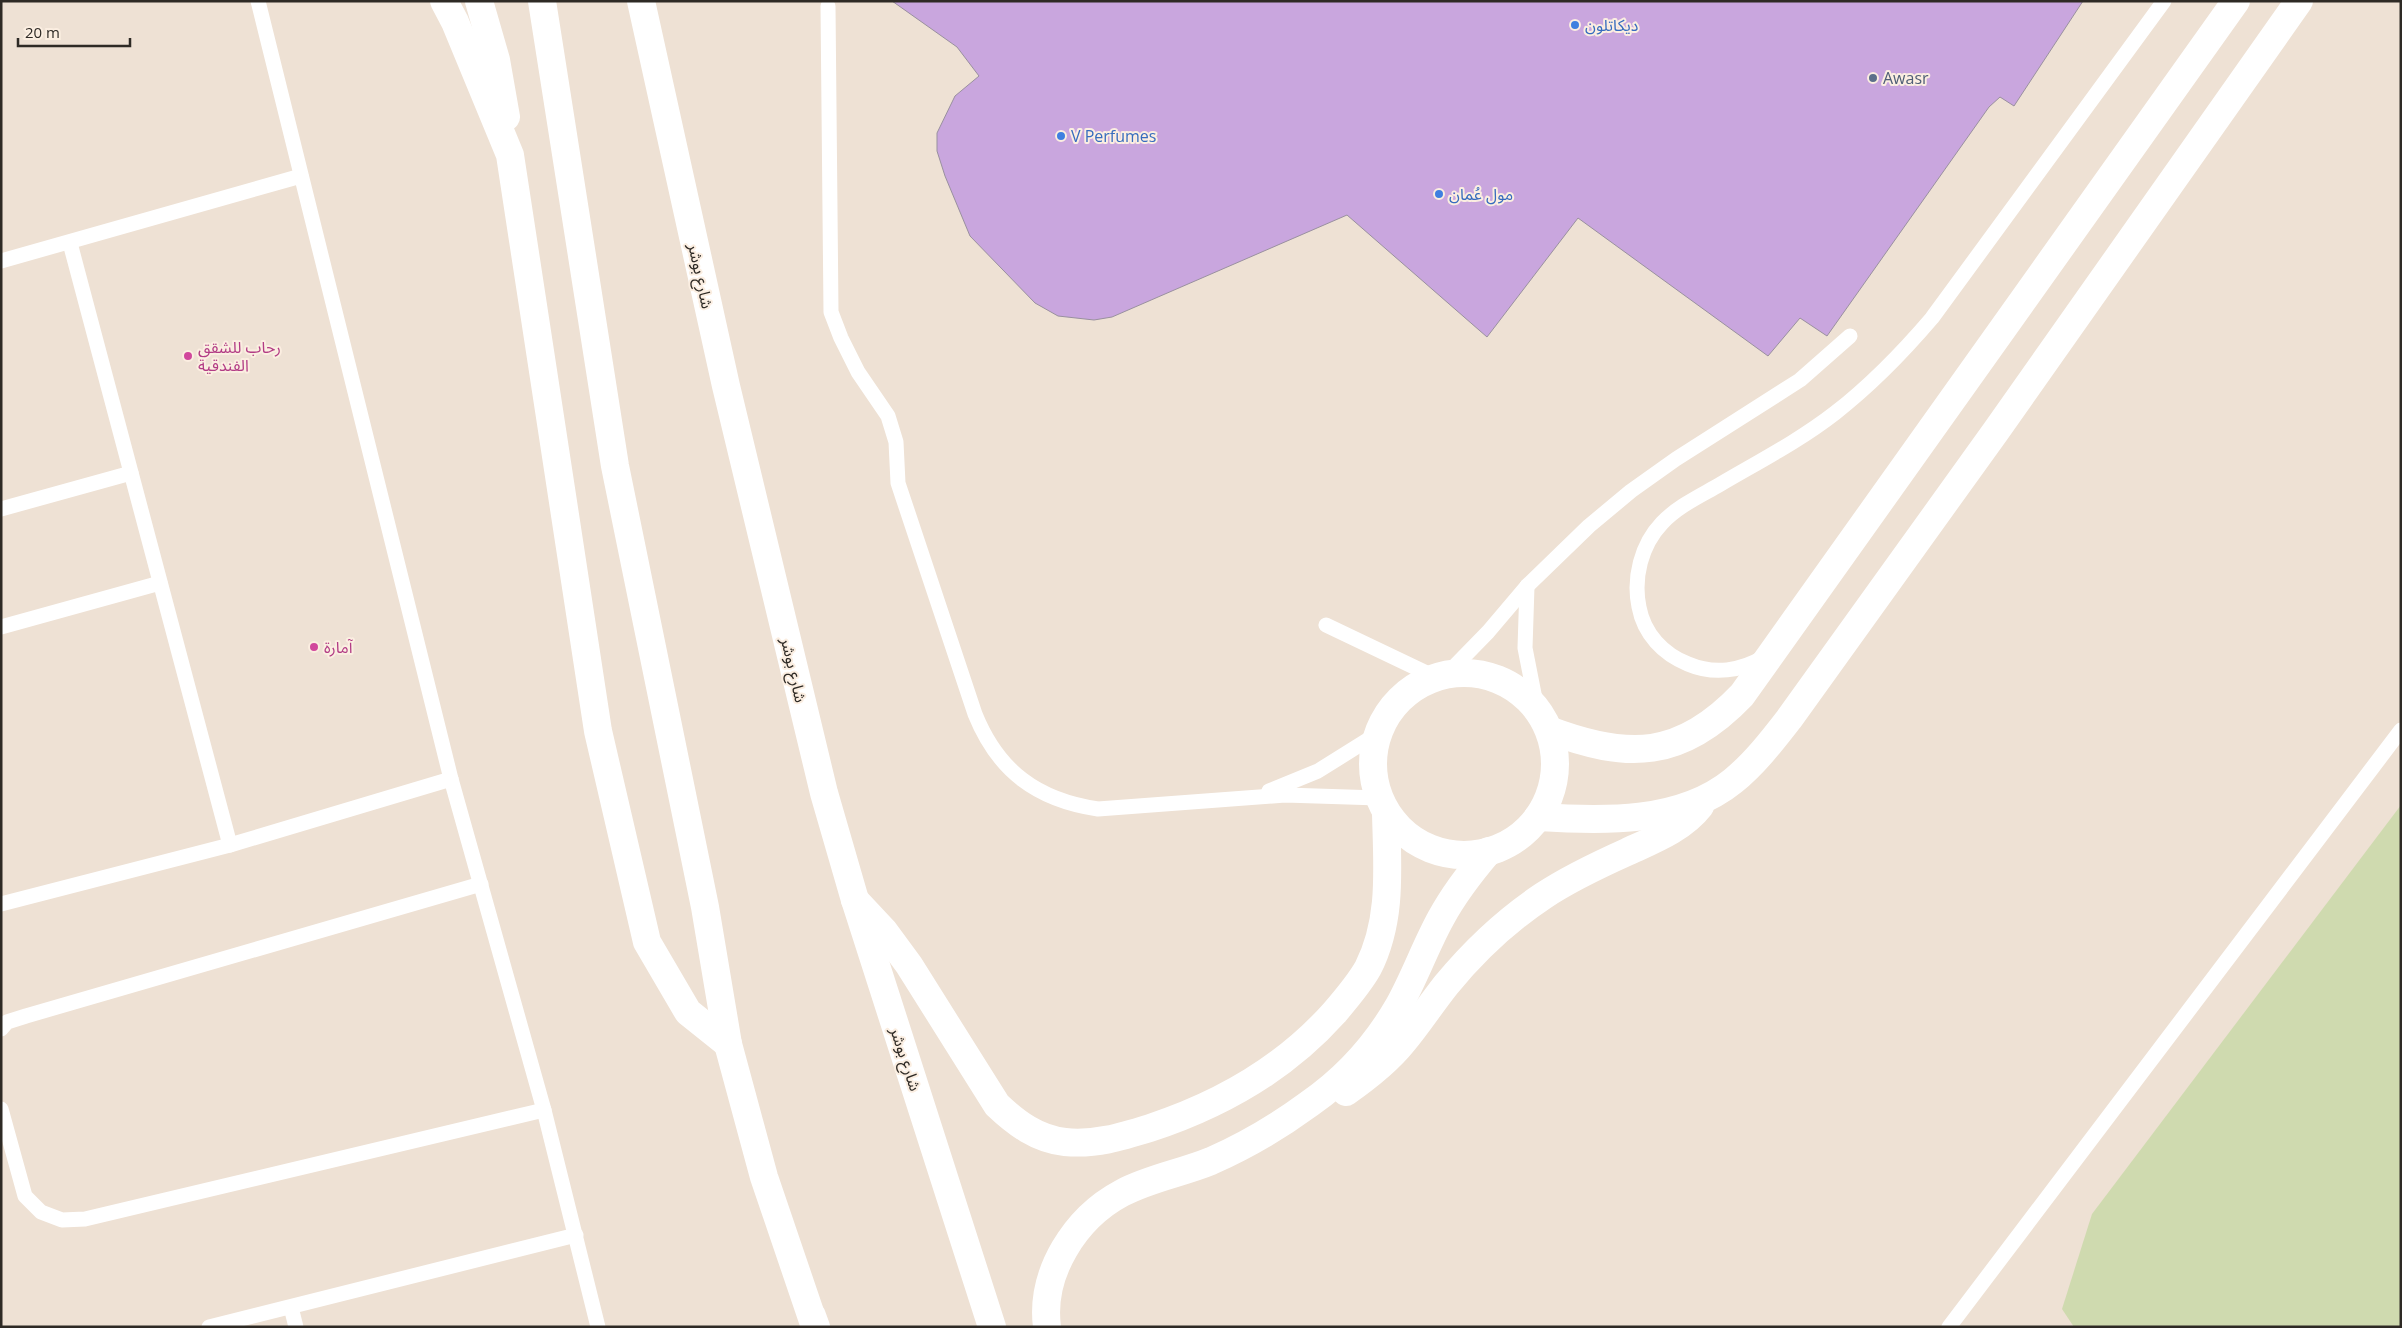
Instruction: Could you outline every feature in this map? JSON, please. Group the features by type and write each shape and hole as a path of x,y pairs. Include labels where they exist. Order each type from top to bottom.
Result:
{"main road":[{"path":"444,1 455,22 510,155"},
{"path":"479,1 496,60 505,108 510,155 598,731 647,942 688,1012 728,1044"},
{"path":"542,1 615,466 706,907 728,1044 764,1177 814,1323"},
{"name":"شارع بوشر","path":"641,1 726,386 824,793 855,900 992,1327"},
{"path":"1543,719 1594,746 1618,750 1641,749 1671,742 1707,726 1726,712 1742,695 2236,1"},
{"path":"1538,817 1605,818 1664,812 1687,806 1709,796 1732,782 1752,763 1789,719 1996,431 2299,1"},
{"path":"855,900 884,931 909,965 997,1105 1016,1122 1038,1135 1063,1142 1097,1142 1114,1139 1177,1119 1229,1095 1278,1065 1321,1027 1340,1006 1367,968 1383,925 1387,903 1382,805 1373,777 1372,755 1377,734 1386,716 1399,699 1416,686 1441,676 1467,672 1487,676 1506,683 1523,694 1543,719 1554,752 1554,775 1549,797 1538,817 1516,838 1489,851 1465,855 1434,850 1420,844 1401,830 1382,805"},
{"path":"1281,1123 1315,1110 1347,1092 1375,1070 1402,1044 1446,985 1476,951 1509,921 1543,896 1580,874 1685,822 1709,796"},
{"path":"1046,1327 1048,1295 1054,1270 1066,1246 1081,1224 1101,1206 1123,1193 1218,1157 1281,1123 1309,1105 1335,1084 1379,1035 1398,1007 1450,901 1489,851"}],"lane":[{"path":"258,1 451,779 544,1110 598,1327"},
{"path":"1772,653 1750,666 1725,671 1699,669 1675,659 1655,642 1642,621 1636,595 1638,569 1647,544 1662,523 1683,506 1797,440 1835,414 1903,352 1932,318 2164,1"},
{"path":"828,6 831,312 841,338 858,372 888,416 896,442 898,483 984,736 1008,767 1031,787 1052,798 1074,806 1121,809 1254,796 1317,794 1382,805"},
{"path":"1,261 70,244 301,176"},
{"path":"70,244 230,845"},
{"path":"1326,625 1441,676 1488,632 1527,586 1588,526 1631,491 1676,459 1800,380 1850,336"},
{"path":"1,509 131,473"},
{"path":"1,627 160,583"},
{"path":"1527,586 1525,648 1543,719"},
{"path":"1949,1327 2401,730"},
{"path":"1254,796 1318,771 1377,734"},
{"path":"1,904 230,845 451,779"},
{"path":"1,1029 7,1022 26,1016 480,884"},
{"path":"1,1108 25,1196 41,1212 62,1220 85,1219 544,1110"},
{"path":"209,1327 576,1235"},
{"path":"291,1307 296,1327"}],"green space":[{"path":"2401,805 2401,1327 2074,1327 2062,1309 2092,1214"}],"building":[{"name":"مول عُمان","path":"892,1 2083,1 2014,106 2000,97 1989,107 1827,336 1800,318 1768,356 1578,218 1487,337 1347,215 1112,317 1094,320 1058,316 1035,303 970,236 945,176 937,151 937,133 955,96 979,76 957,47"}],"place":[{"name":"ديكاتلون","path":"1575,25"},
{"name":"Awasr","path":"1873,78"},
{"name":"V Perfumes","path":"1061,136"},
{"name":"مول عُمان","path":"1439,194"},
{"name":"رحاب للشقق الفندقية","path":"188,356"},
{"name":"آمارة","path":"314,647"}]}
